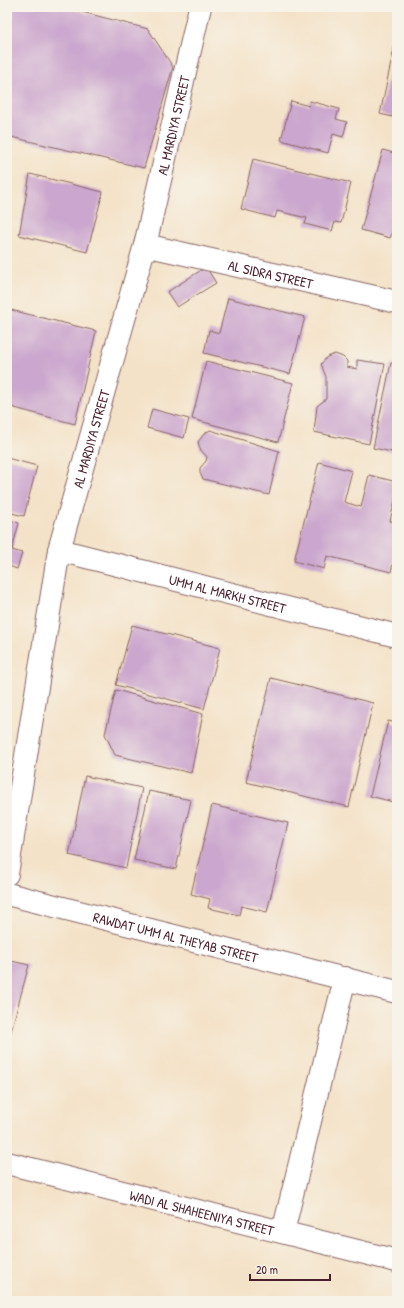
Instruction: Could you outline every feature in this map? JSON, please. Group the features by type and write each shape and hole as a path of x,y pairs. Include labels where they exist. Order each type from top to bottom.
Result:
{"street":[{"name":"AL MARDIYA STREET","path":"7,874 59,550 145,245 200,7"},
{"name":"AL SIDRA STREET","path":"145,245 397,302"},
{"name":"UMM AL MARKH STREET","path":"59,550 397,636"},
{"name":"RAWDAT UMM AL THEYAB STREET","path":"7,894 397,992"},
{"path":"284,1232 345,978"},
{"name":"WADI AL SHAHEENIYA STREET","path":"7,1163 397,1261"}],"building":[{"path":"7,7 63,7 148,29 173,67 144,168 7,136"},
{"path":"397,39 397,118 380,114"},
{"path":"291,101 309,106 310,101 339,109 336,119 347,122 343,137 333,134 328,153 281,140"},
{"path":"383,150 397,154 397,230 393,229 390,238 361,230"},
{"path":"253,159 351,183 341,223 335,222 332,231 305,224 307,218 277,211 275,218 241,209"},
{"path":"30,174 103,192 87,252 19,235"},
{"path":"206,267 216,283 177,307 167,292"},
{"path":"228,298 305,317 290,374 204,353 209,330 219,333"},
{"path":"7,309 96,331 75,424 7,406"},
{"path":"335,354 343,357 347,361 347,367 357,369 357,360 385,364 369,444 314,432 317,406 326,399 326,377 321,364 327,357"},
{"path":"206,361 293,383 278,442 192,419"},
{"path":"391,363 397,364 397,453 373,448"},
{"path":"152,409 189,419 184,438 147,428"},
{"path":"210,430 279,451 269,495 203,479 200,473 200,468 206,461 207,457 200,449 198,442 204,434"},
{"path":"7,458 37,466 24,516 7,512"},
{"path":"319,462 352,471 344,502 361,507 369,475 397,482 397,491 390,521 397,522 397,546 391,572 327,556 324,569 294,561"},
{"path":"7,519 19,523 12,550 22,553 17,569 9,566 7,570"},
{"path":"132,625 220,648 204,709 116,685"},
{"path":"271,678 373,703 349,807 246,782"},
{"path":"116,690 203,714 191,773 115,755 105,734"},
{"path":"388,721 397,723 397,803 370,796"},
{"path":"85,776 142,788 126,868 69,855"},
{"path":"149,791 191,800 176,869 134,860"},
{"path":"212,805 288,823 267,912 241,906 239,915 208,908 210,899 191,894"},
{"path":"7,960 29,965 7,1046"}]}
